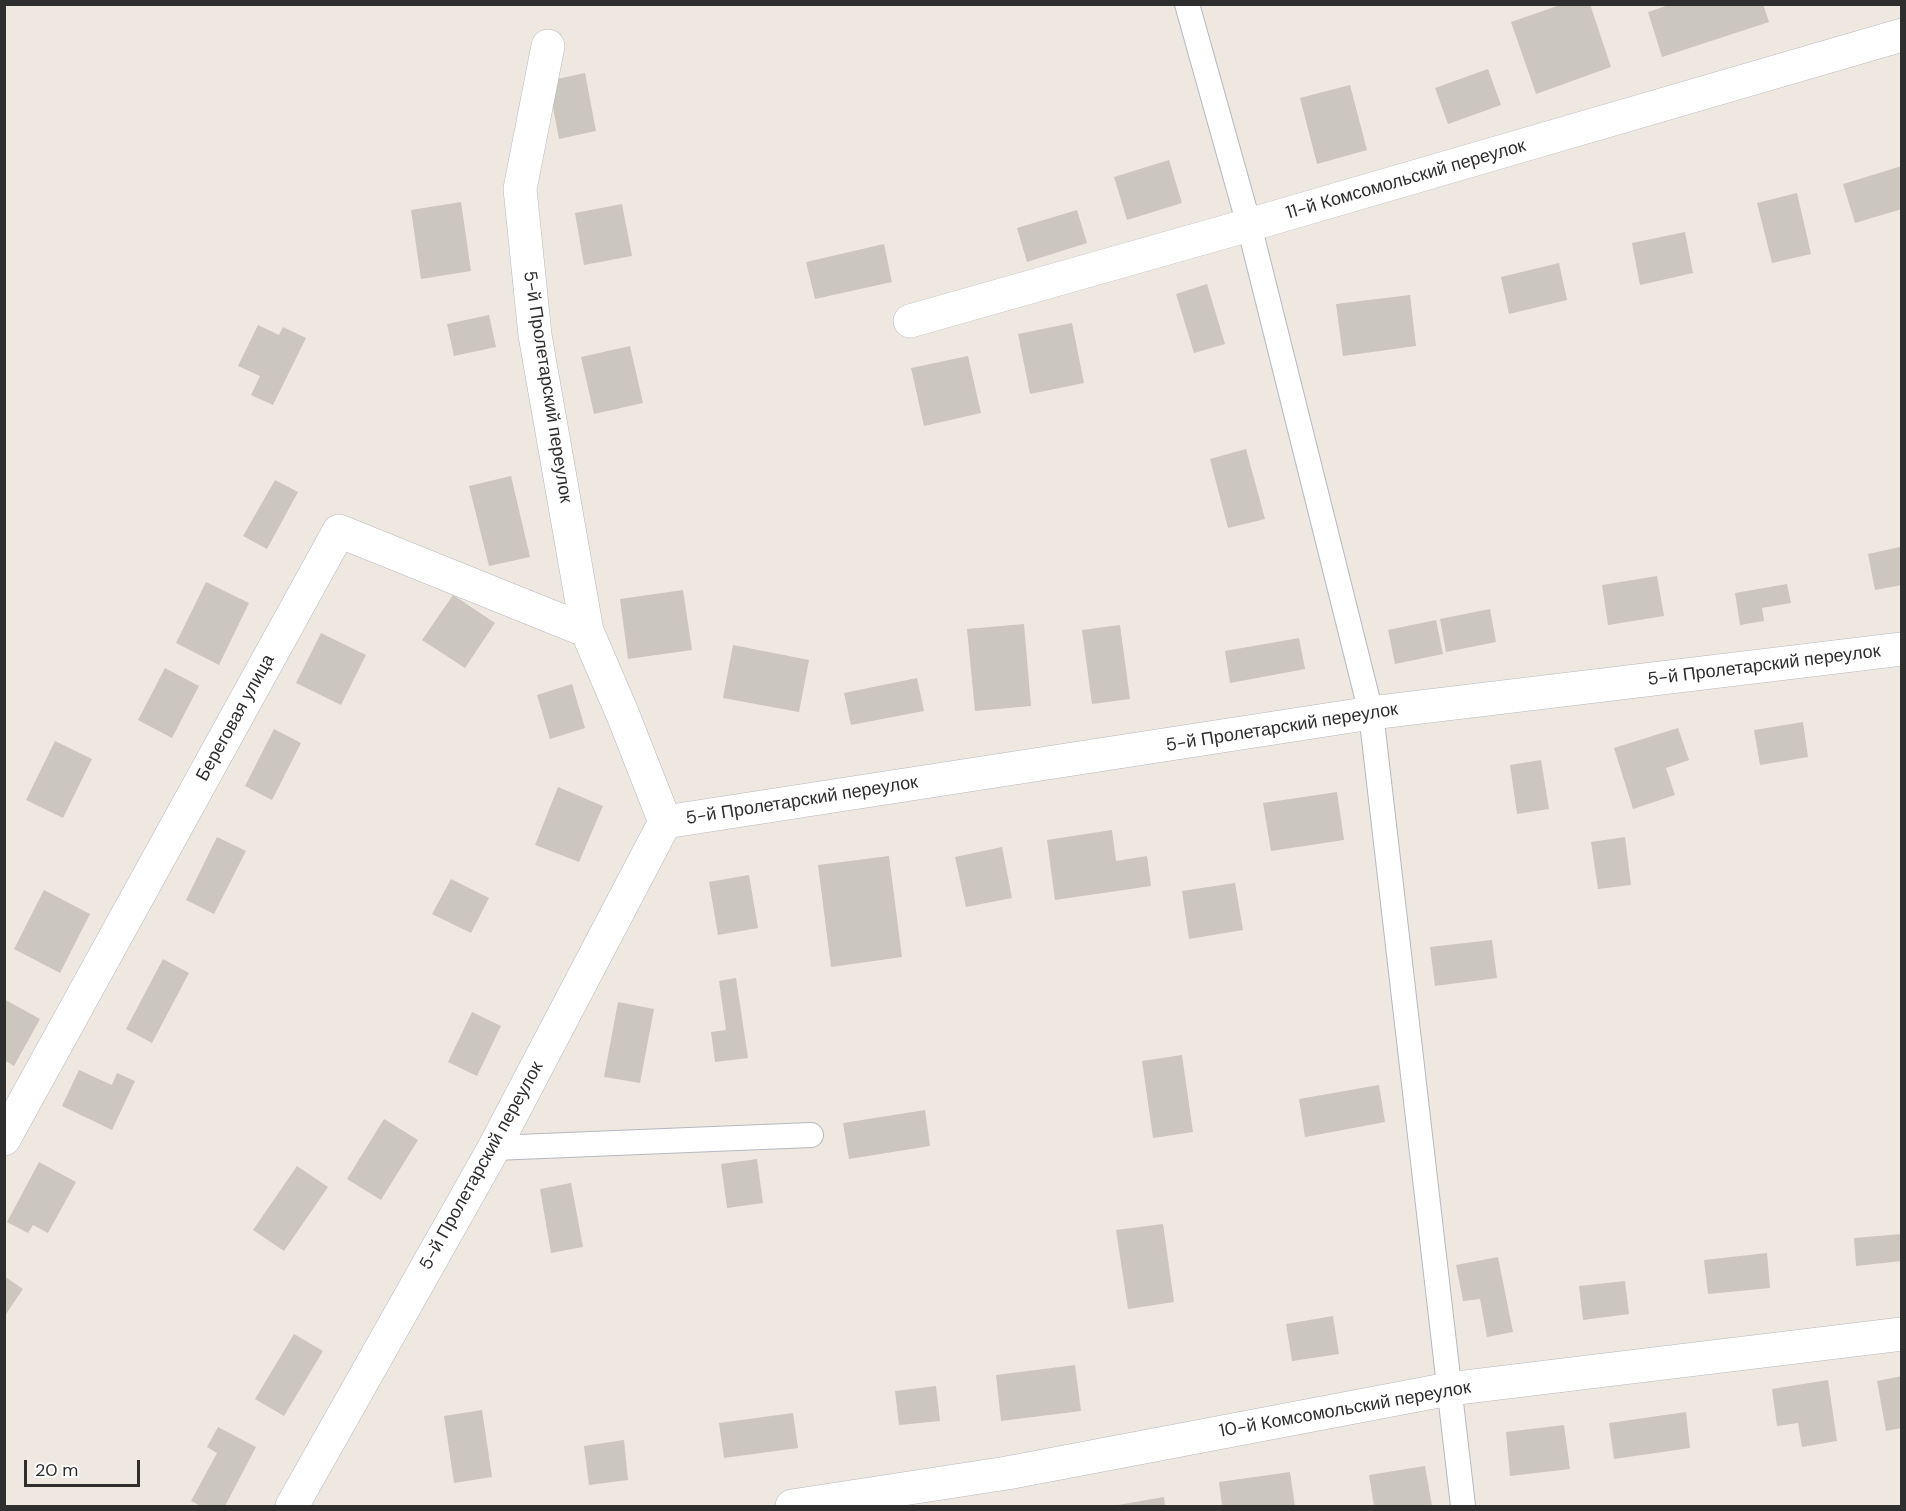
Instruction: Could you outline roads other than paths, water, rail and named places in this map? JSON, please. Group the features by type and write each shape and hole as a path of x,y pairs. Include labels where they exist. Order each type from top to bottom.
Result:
{"street":[{"name":"11-й Комсомольский переулок","path":"910,321 1902,35"},
{"name":"5-й Пролетарский переулок","path":"292,1506 494,1148 664,822 623,715 587,631 535,335 520,189 548,46"},
{"name":"Береговая улица","path":"4,1139 339,531 587,631"},
{"name":"5-й Пролетарский переулок","path":"664,822 1371,713 1902,649"},
{"name":"10-й Комсомольский переулок","path":"792,1506 1007,1473 1449,1389 1902,1334"}],"lane":[{"path":"1187,4 1249,225 1371,713 1464,1506"},
{"path":"494,1148 811,1135"}]}
